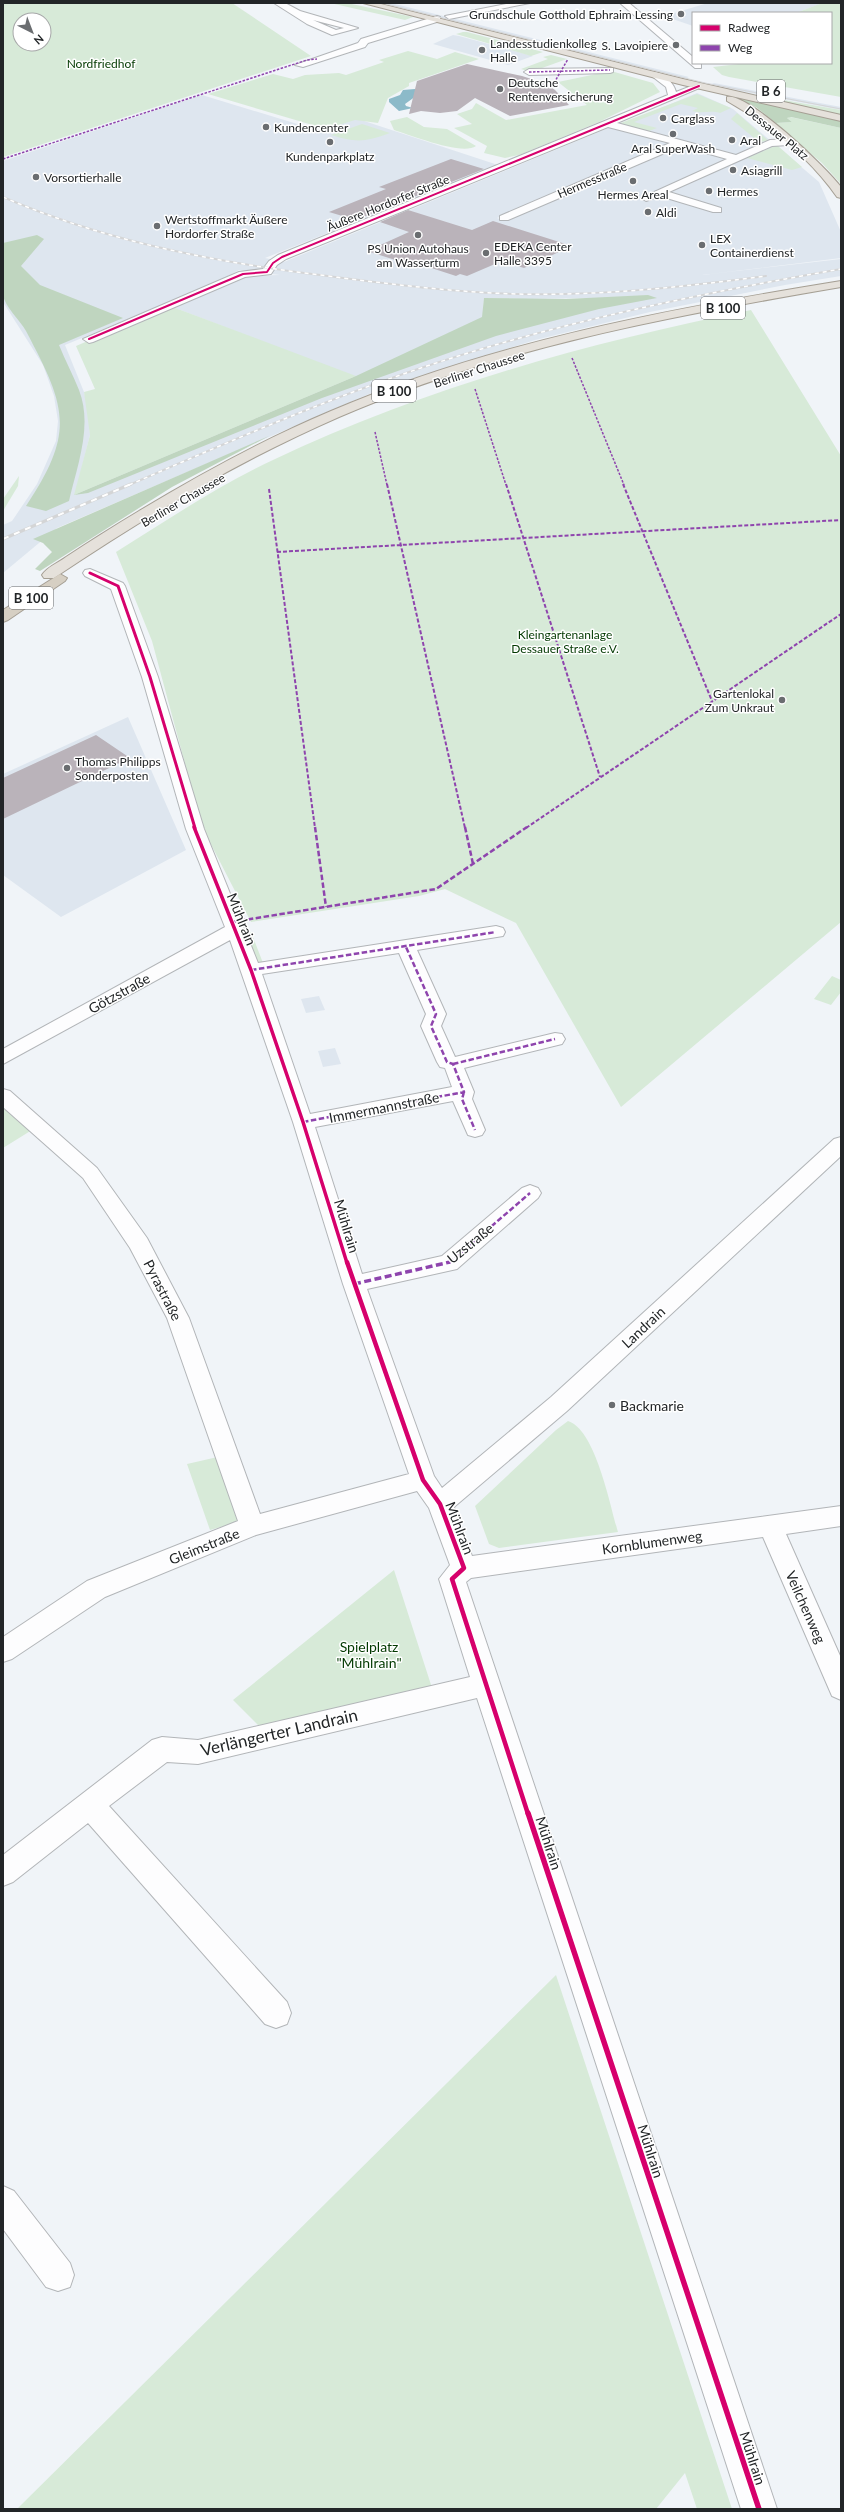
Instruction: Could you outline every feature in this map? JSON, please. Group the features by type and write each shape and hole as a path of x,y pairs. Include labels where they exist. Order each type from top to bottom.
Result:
{"highway":[{"name":"Berliner Chaussee","path":"3,607 54,576"},
{"name":"Berliner Chaussee","path":"3,617 54,576"}],"main road":[{"path":"367,3 437,19 656,76 841,118"},
{"name":"B 6","path":"398,3 761,89"},
{"path":"700,86 714,79"},
{"name":"Dessauer Platz","path":"700,86 743,106 789,142 828,177 841,195"},
{"name":"Berliner Chaussee","path":"54,576 156,506 204,479 294,434 379,397 480,362 624,324 841,284"},
{"name":"Berliner Chaussee","path":"54,576 160,512 251,460 328,425 433,384 524,355 636,326 791,297 841,292"}],"street":[{"path":"278,3 310,22 335,33 364,41 437,19"},
{"path":"449,16 526,3"},
{"path":"624,3 692,61"},
{"path":"297,13 354,28 335,33"},
{"path":"300,65 362,45 364,41"},
{"path":"554,83 568,59"},
{"path":"529,72 610,70"},
{"path":"656,76 670,86 673,97"},
{"name":"Äußere Hordorfer Straße","path":"89,339 243,274 267,272 273,263 282,257 700,86"},
{"path":"609,124 737,158"},
{"name":"Hermesstraße","path":"504,218 680,142"},
{"path":"646,198 770,143 789,142"},
{"path":"660,192 717,210"},
{"name":"Mühlrain","path":"90,573 118,586 150,677 195,829 251,970 303,1122 354,1284 423,1480 440,1504 464,1568 452,1579 484,1685 759,2509"},
{"name":"Götzstraße","path":"3,1057 235,929"},
{"path":"251,970 335,955 350,956 496,932"},
{"path":"406,947 436,1014 431,1026 447,1062 453,1064 555,1039"},
{"path":"453,1064 464,1092 462,1099 475,1130"},
{"name":"Immermannstraße","path":"303,1122 464,1092"},
{"name":"Pyrastraße","path":"3,1096 90,1173 139,1244 178,1318 252,1526"},
{"name":"Landrain","path":"440,1504 559,1404 839,1149"},
{"name":"Uzstraße","path":"354,1284 448,1264 530,1193"},
{"name":"Gleimstraße","path":"3,1651 92,1591 252,1526 423,1480"},
{"name":"Kornblumenweg","path":"464,1568 841,1516"},
{"name":"Veilchenweg","path":"770,1525 841,1688"},
{"name":"Verlängerter Landrain","path":"3,1872 162,1749 198,1752 484,1685"},
{"path":"89,1804 276,2013"},
{"path":"3,2202 58,2275"}],"shaded area":[{"path":"379,3 391,3 689,77 685,79"},
{"name":"Grundschule Gotthold Ephraim Lessing","path":"708,3 823,3 799,12 692,12 692,26 664,16"},
{"name":"Landesstudienkolleg Halle","path":"453,35 533,56 508,65 433,44"},
{"path":"714,83 841,107 841,110 709,85"},
{"path":"697,93 733,109 819,182 841,232 841,258 702,275 841,259 841,276 785,285 650,312 535,340 383,388 57,528 3,573 3,525 12,521 37,484 56,441 58,421 54,396 43,365 3,302 3,161 202,95 317,130 355,118 498,165 265,258 284,262 611,127 672,144 497,218 505,221 687,142 620,125","holes":["239,270 280,275 246,276 170,306 355,377 75,495 90,435 89,413 84,392 65,345 217,282","484,298 524,299 600,298 483,316"]},
{"path":"128,717 186,850 61,917 3,875 3,774"},
{"path":"319,996 325,1010 306,1013 301,999"},
{"path":"335,1048 341,1064 323,1067 318,1051"}],"green space":[{"name":"Nordfriedhof","path":"3,3 232,3 311,56 3,157"},
{"path":"330,3 347,3 413,17 405,20"},
{"path":"822,3 841,3 841,97 729,77 722,75 713,67 738,64 832,64 832,12 799,12"},
{"path":"463,32 543,52 531,56 456,34"},
{"path":"408,51 437,59 455,52 479,59 409,83 409,86 388,98 378,123 355,120 326,129 208,94 273,74 293,79 305,75 339,73 346,75 384,62 379,60"},
{"path":"551,55 567,59 531,72 521,69 548,59 543,57"},
{"path":"611,71 653,83 660,92 599,122 519,155 505,158 484,153 487,146 454,128 472,124 457,114 472,109 476,103 506,120 587,105 558,82"},
{"path":"731,91 841,110 841,116"},
{"path":"726,93 756,107 776,123 792,122 787,118 790,117 841,128 841,184 822,163 769,119"},
{"path":"697,94 731,108 720,113 700,112 692,111 698,108 681,104 634,122 657,128 649,131 618,124"},
{"path":"730,96 841,120 841,128 791,117 787,118 792,122 776,123 756,107"},
{"path":"737,113 769,141 759,142 731,119"},
{"path":"407,117 424,127 447,129 476,146 469,148 448,147 394,130 390,121"},
{"path":"362,124 390,133 367,140 355,140 331,135"},
{"path":"778,146 802,167 792,170 747,158"},
{"path":"37,235 44,239 21,266 40,285 123,318 59,345 79,390 83,404 84,432 69,501 46,511 26,506 53,458 59,438 60,419 57,400 40,357 26,331 4,300 2,282 3,243"},
{"path":"648,295 657,298 599,309 496,336 322,398 88,493 74,495 356,376 482,317 484,298 566,299"},
{"path":"170,306 356,376 74,495 90,435 84,392 95,389 76,346"},
{"name":"Kleingartenanlage Dessauer Straße e.V.","path":"751,310 841,456 841,922 621,1107 516,923 445,889 419,896 251,922 202,827 152,641 116,552 193,504 253,470 331,434 389,411 508,370 568,353 628,337"},
{"path":"269,436 172,487 40,571 35,569 52,552 43,543 33,539"},
{"path":"19,476 18,486 3,511 3,499"},
{"path":"251,932 263,963 257,962 246,933"},
{"path":"832,976 841,980 841,992 831,1005 814,999"},
{"path":"3,1105 32,1130 3,1148"},
{"path":"568,1421 578,1427 594,1453 606,1488 618,1532 499,1548 489,1544 475,1506 556,1430"},
{"path":"222,1456 242,1521 210,1530 187,1464"},
{"name":"Spielplatz \"Mühlrain\"","path":"394,1570 433,1691 262,1729 233,1700"},
{"path":"556,1975 732,2509 697,2509 685,2473 656,2509 17,2509"}],"water":[{"path":"415,89 423,91 405,104 406,106 413,108 399,111 389,102 389,99 400,95 403,90"}],"building":[{"name":"Deutsche Rentenversicherung","path":"467,64 522,76 544,83 555,90 569,105 510,116 475,98 457,111 440,113 421,111 409,114 417,81"},
{"path":"451,159 484,169 356,220 329,212 386,189 379,187"},
{"name":"EDEKA Center Halle 3395","path":"408,210 472,230 493,221 572,246 524,268 502,261 467,276 460,274 456,276 416,263 411,265 367,251 409,232 380,222"},
{"name":"Thomas Philipps Sonderposten","path":"96,735 130,758 3,819 3,778"}],"tram line":[{"path":"382,3 705,83 841,109"}],"railway":[{"path":"3,197 76,225 151,246 265,267 410,286 490,293 579,294 642,290 766,276"},
{"path":"129,485 344,395 418,369 522,337 680,299 841,269"},
{"path":"3,539 131,484"}],"marked path":[{"path":"3,159 307,60 317,59"},
{"path":"554,83 568,59"},
{"path":"529,72 610,70"},
{"path":"572,358 712,701"},
{"path":"475,389 600,777"},
{"path":"375,432 473,864"},
{"path":"269,489 326,907"},
{"path":"277,552 841,520"},
{"path":"232,922 436,889 841,614"},
{"path":"251,970 496,932"},
{"path":"303,1122 464,1092 453,1064 447,1062 431,1026 436,1014 406,947"},
{"path":"453,1064 555,1039"},
{"path":"464,1092 462,1099 475,1130"},
{"path":"354,1284 449,1263 530,1193"}],"cycle path":[{"path":"89,339 243,274 267,272 273,263 282,257 699,86"},
{"path":"90,573 118,586 150,677 195,829 251,970 303,1122 354,1284 423,1480 440,1504 464,1568 452,1579 466,1626 759,2509"}],"place":[{"name":"Grundschule Gotthold Ephraim Lessing","path":"681,14"},
{"name":"S. Lavoipiere","path":"676,45"},
{"name":"Landesstudienkolleg Halle","path":"482,50"},
{"name":"Deutsche Rentenversicherung","path":"500,89"},
{"name":"Carglass","path":"663,118"},
{"name":"Kundencenter","path":"266,127"},
{"name":"Aral SuperWash","path":"673,134"},
{"name":"Aral","path":"732,140"},
{"name":"Kundenparkplatz","path":"330,142"},
{"name":"Asiagrill","path":"733,170"},
{"name":"Vorsortierhalle","path":"36,177"},
{"name":"Hermes Areal","path":"633,181"},
{"name":"Hermes","path":"709,191"},
{"name":"Aldi","path":"648,212"},
{"name":"Wertstoffmarkt Äußere Hordorfer Straße","path":"157,226"},
{"name":"PS Union Autohaus am Wasserturm","path":"418,235"},
{"name":"LEX Containerdienst","path":"702,245"},
{"name":"EDEKA Center Halle 3395","path":"486,253"},
{"name":"Gartenlokal Zum Unkraut","path":"782,700"},
{"name":"Thomas Philipps Sonderposten","path":"67,768"},
{"name":"Backmarie","path":"612,1405"}]}
